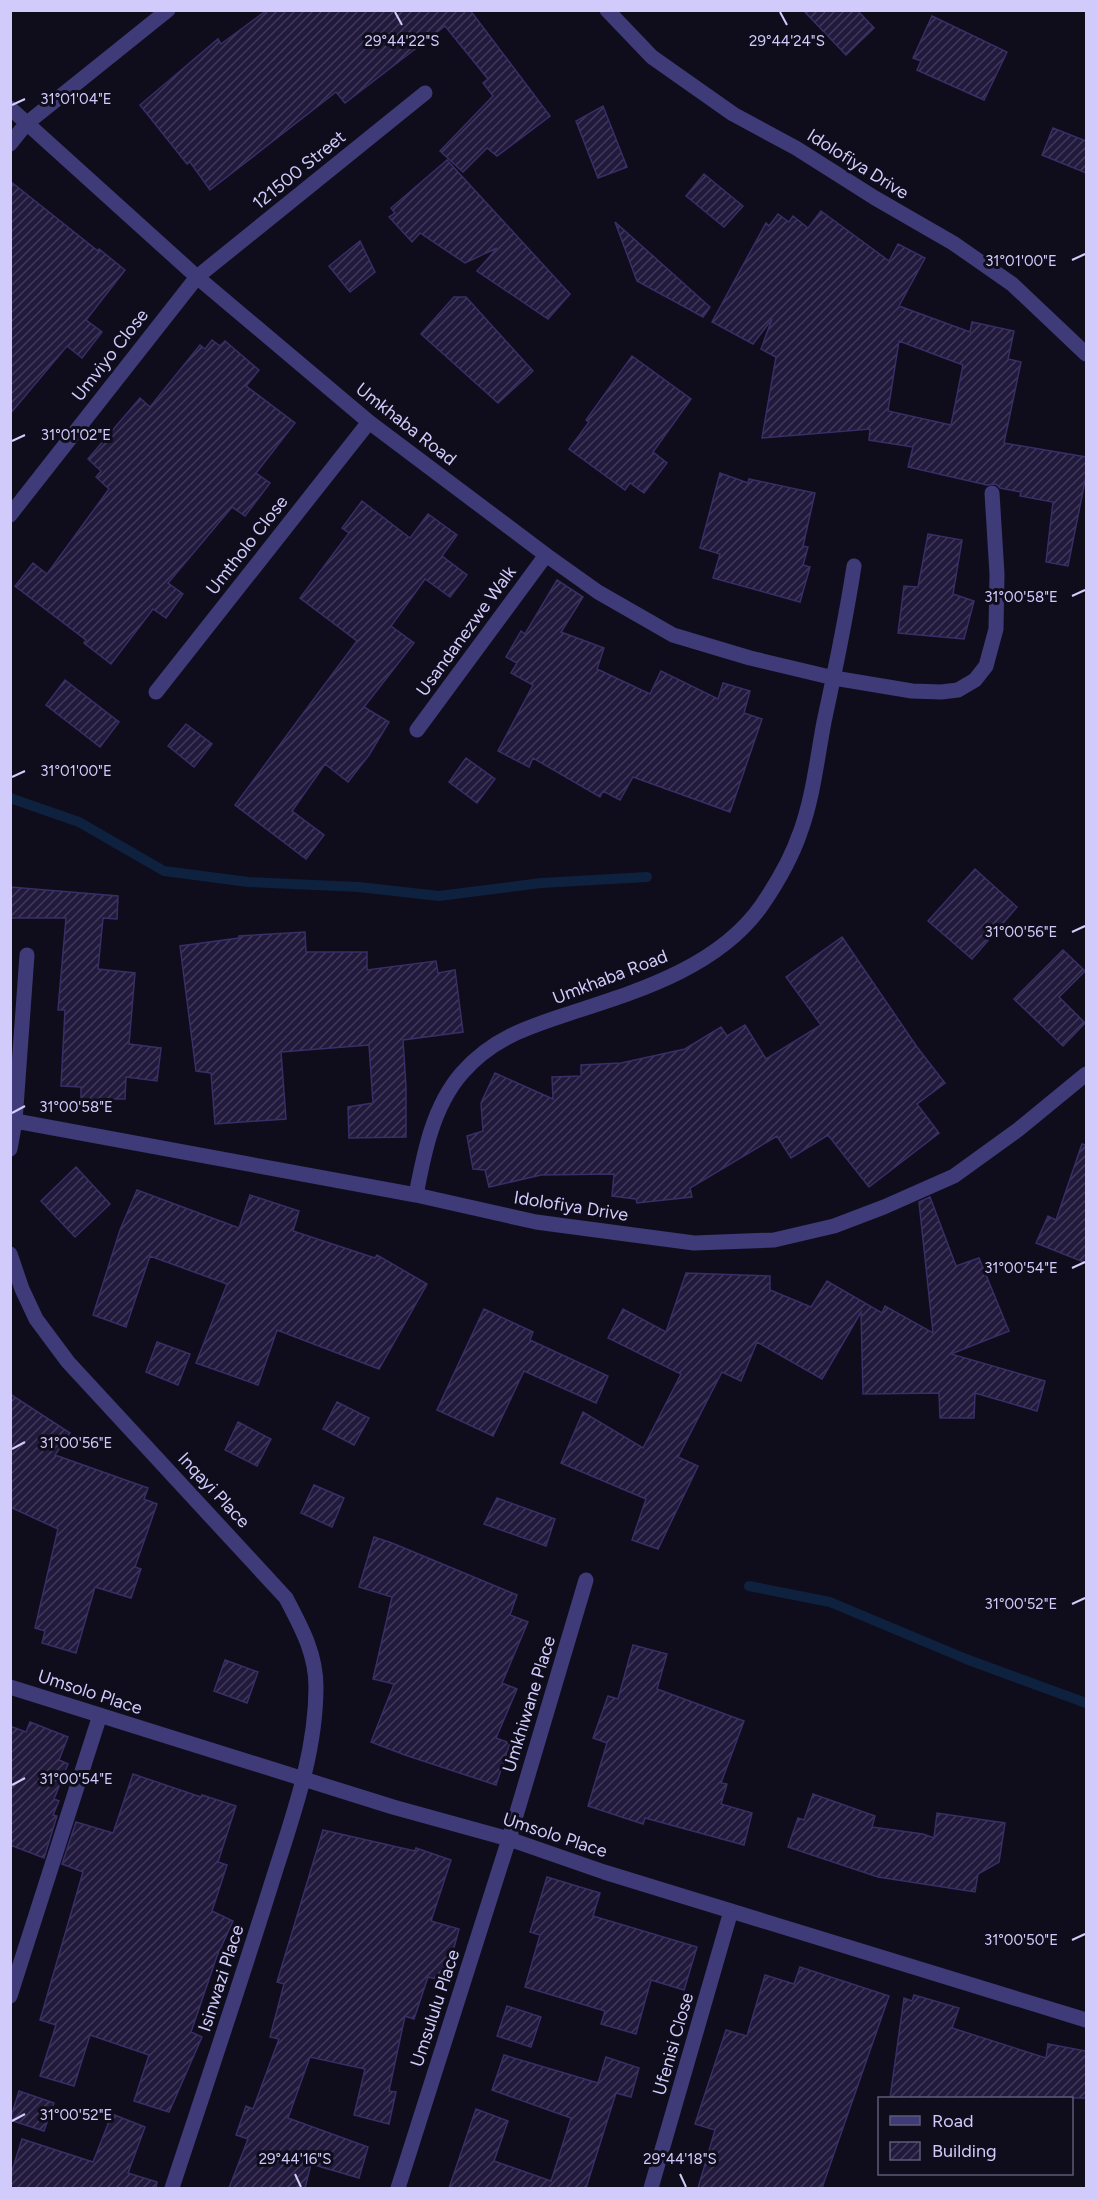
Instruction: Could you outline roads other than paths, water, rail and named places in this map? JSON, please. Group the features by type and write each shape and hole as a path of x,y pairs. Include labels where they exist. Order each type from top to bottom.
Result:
{"street":[{"path":"10,144 26,123 168,10"},
{"name":"Idolofiya Drive","path":"607,10 652,57 733,114 796,148 952,243 1012,284 1086,354"},
{"name":"121500 Street","path":"197,277 425,93"},
{"name":"Umkhaba Road","path":"10,108 197,277 369,422 598,592 673,635 834,678 912,691 958,690 975,680 986,666 996,629 997,574 992,493"},
{"name":"Umviyo Close","path":"10,514 197,277"},
{"name":"Umtholo Close","path":"156,692 369,422"},
{"name":"Usandanezwe Walk","path":"417,730 546,555"},
{"name":"Umkhaba Road","path":"416,1195 424,1153 439,1108 460,1075 480,1055 518,1031 628,995 690,967 728,942 761,907 788,863 801,832 834,678 854,566"},
{"path":"10,1149 27,955"},
{"name":"Idolofiya Drive","path":"13,1121 416,1195 536,1222 694,1243 774,1240 834,1226 954,1176 1019,1129 1086,1074"},
{"name":"Inqayi Place","path":"10,1254 22,1289 36,1319 68,1362 286,1598 314,1656 316,1686 314,1726 304,1778"},
{"name":"Umkhiwane Place","path":"509,1839 586,1580"},
{"name":"Umsolo Place","path":"10,1687 393,1807 509,1839 604,1872 1086,2020"},
{"path":"10,1996 100,1715"},
{"name":"Isinwazi Place","path":"172,2188 224,2034 304,1778"},
{"name":"Umsululu Place","path":"398,2188 509,1839"},
{"name":"Ufenisi Close","path":"651,2188 732,1911"}],"waterway":[{"path":"10,798 79,822 164,871 248,882 359,887 439,896 541,883 647,877"},
{"path":"749,1586 830,1602 966,1659 1086,1703"}]}
